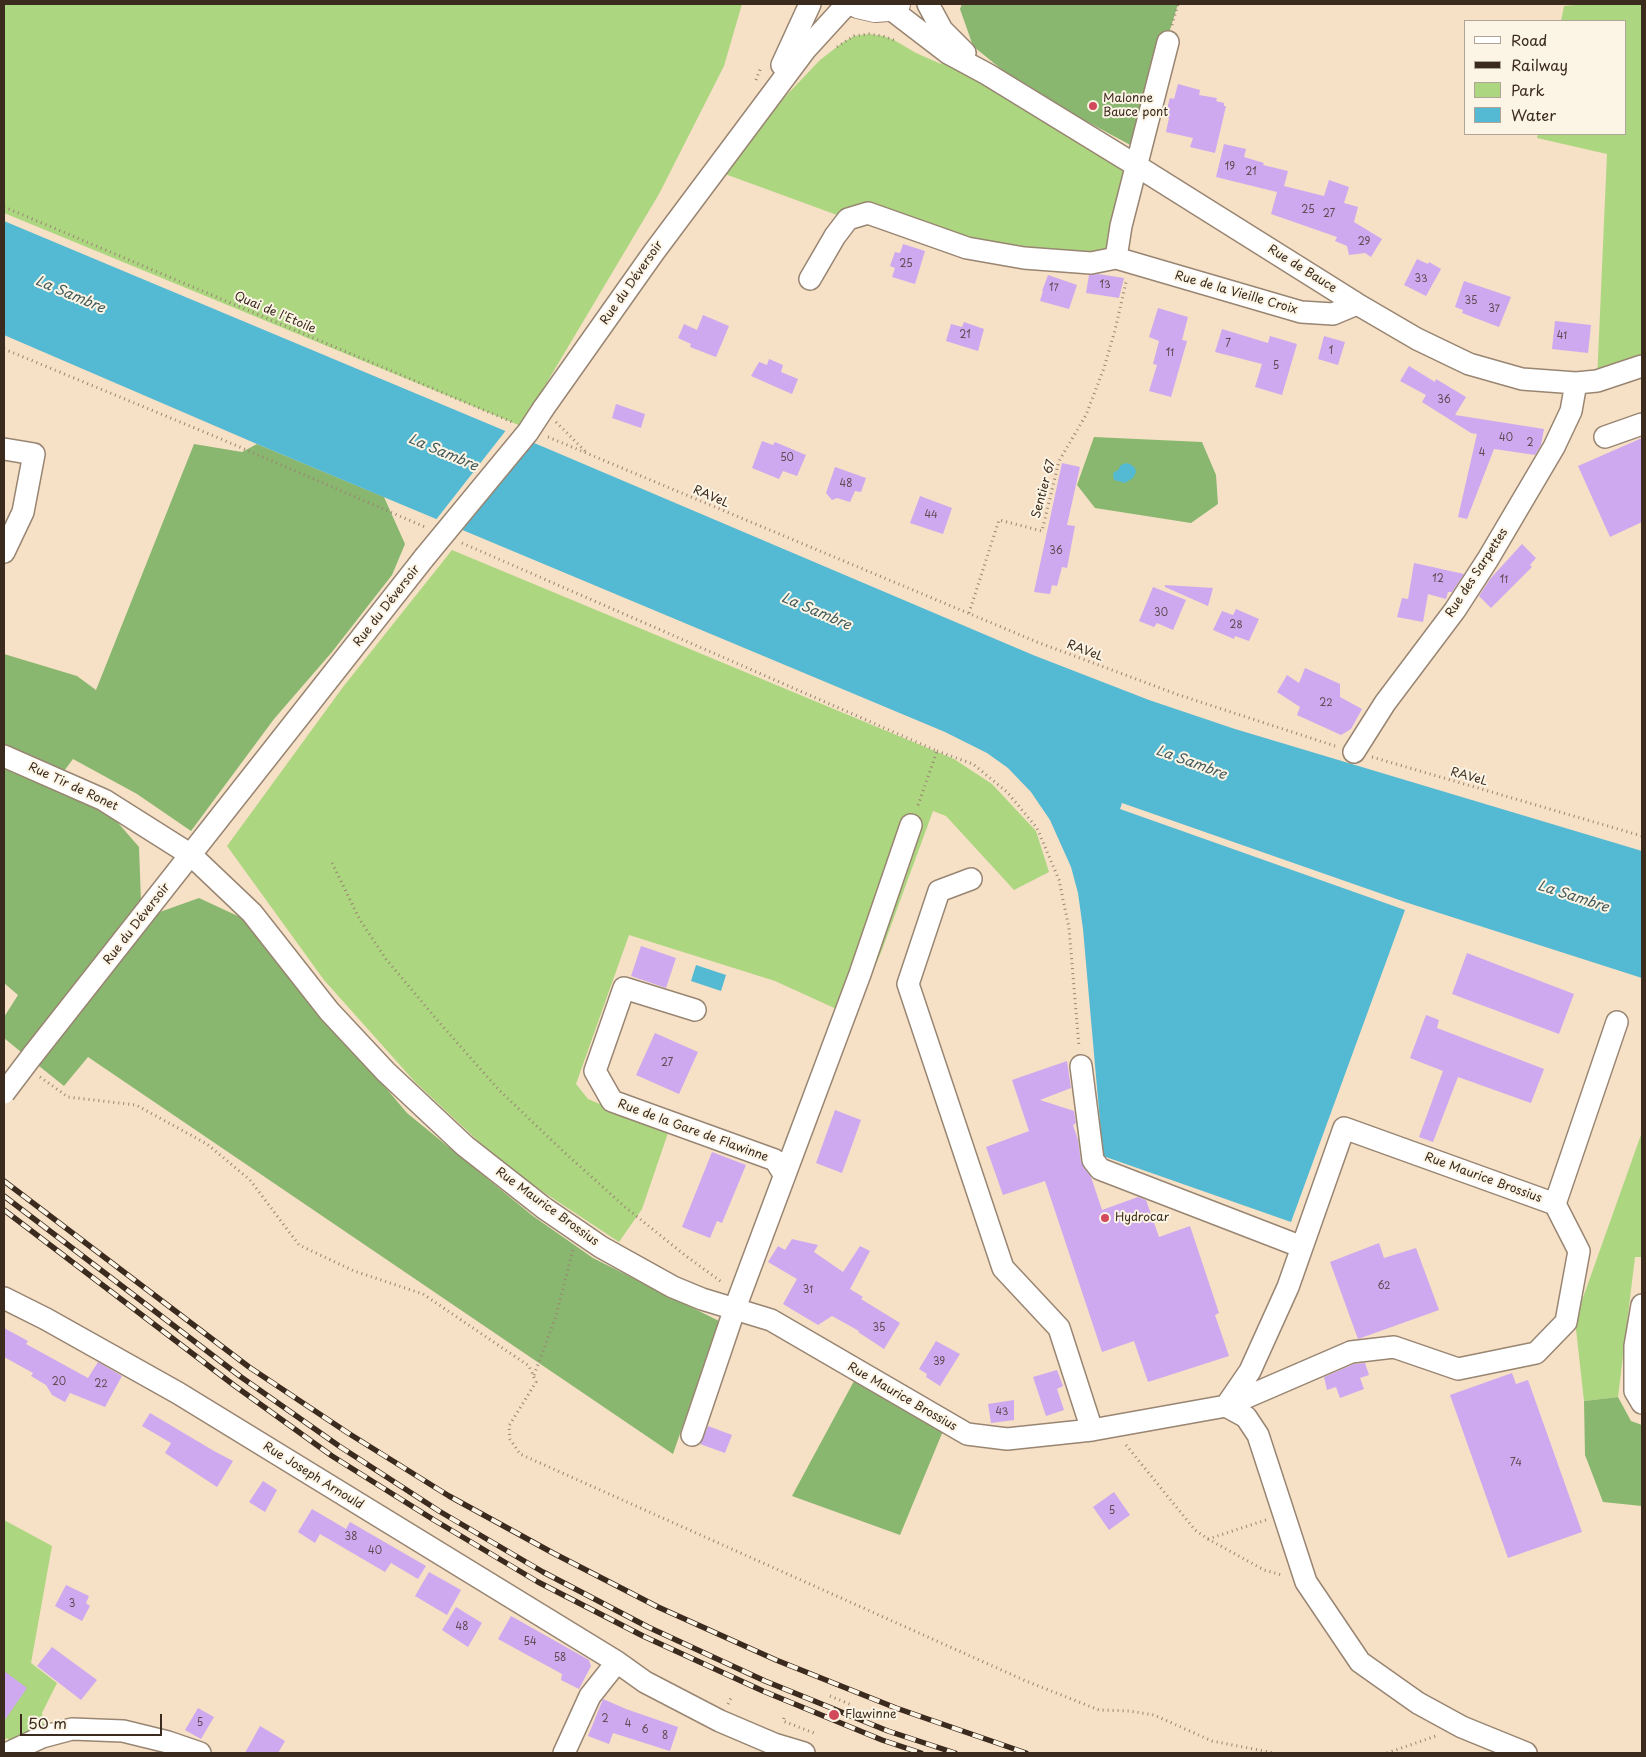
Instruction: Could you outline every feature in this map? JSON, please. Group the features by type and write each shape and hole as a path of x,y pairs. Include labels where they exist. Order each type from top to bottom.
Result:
{"main road":[{"path":"858,4 875,8 892,6"}],"street":[{"name":"Rue du Déversoir","path":"760,110 810,4"},
{"name":"Rue du Déversoir","path":"4,1093 35,1066 191,855 424,558 528,432 654,252 804,50 847,4"},
{"name":"Rue de Bauce","path":"928,4 942,30 987,74"},
{"name":"Rue de Bauce","path":"892,6 948,53 987,74 1137,166 1357,304 1417,339 1469,364 1522,379 1576,383 1598,381 1642,366"},
{"path":"1122,260 1121,226 1168,42"},
{"name":"Rue de la Vieille Croix","path":"810,279 835,236 848,219 868,213 967,248 1014,257 1091,263 1122,260 1301,312 1333,314 1357,304"},
{"name":"Rue des Sarpettes","path":"1354,752 1385,703 1455,610 1488,559 1554,447 1571,411 1576,383"},
{"path":"1605,436 1642,424"},
{"path":"4,449 34,454 23,512 4,552"},
{"name":"Rue Tir de Ronet","path":"4,756 104,800 191,855"},
{"path":"692,1435 784,1174 860,974 911,825"},
{"name":"Rue Maurice Brossius","path":"191,855 252,913 329,1011 386,1072 466,1146 544,1208 602,1248 673,1288 702,1299 738,1301 967,1434 1007,1439 1102,1428 1226,1406 1351,1352 1394,1347 1458,1369 1536,1353 1566,1322 1579,1251 1555,1204 1344,1128 1288,1287 1250,1371 1226,1406"},
{"path":"971,879 939,891 908,984 1003,1268 1059,1328 1102,1428"},
{"name":"Rue de la Gare de Flawinne","path":"696,1010 624,988 595,1071 612,1101 774,1160 784,1174"},
{"path":"1555,1204 1617,1022"},
{"path":"1081,1066 1093,1160 1100,1169 1302,1247"},
{"name":"Rue Joseph Arnould","path":"4,1298 46,1319 178,1393 617,1662 645,1682 720,1721 774,1744 804,1753"},
{"path":"1642,1305 1635,1346 1638,1364 1634,1391 1642,1403"},
{"path":"1226,1406 1246,1417 1258,1436 1306,1582 1360,1662 1418,1702 1462,1727 1526,1753"},
{"path":"564,1753 590,1696 617,1662"},
{"path":"8,1753 42,1737 72,1730 123,1731 168,1742 200,1753"}],"path":[{"path":"835,49 854,36 869,34 883,36 902,44"},
{"name":"Quai de l'Etoile","path":"4,207 512,422"},
{"name":"Sentier 67","path":"969,613 1000,520 1042,531 1059,461 1086,414 1104,368 1128,274 1122,260"},
{"path":"4,349 214,436 431,530"},
{"path":"543,409 589,456"},
{"name":"RAVeL","path":"539,434 1037,642 1178,695 1354,752 1642,836"},
{"path":"458,541 937,751 973,764 1007,792 1037,828 1059,880 1069,928 1081,1066"},
{"path":"911,825 937,751"},
{"path":"332,863 360,920 386,959 499,1090 625,1207 738,1301"},
{"path":"35,1066 68,1097 136,1105 207,1144 250,1180 299,1245 354,1271 423,1294 529,1366 536,1382 509,1426 510,1439 520,1454 1026,1681 1099,1710 1129,1711 1154,1715 1212,1741 1274,1753"},
{"path":"533,1375 556,1316 578,1232"},
{"path":"1102,1428 1195,1530 1264,1570 1306,1582"},
{"path":"1208,1539 1284,1514"},
{"path":"830,1696 852,1705"},
{"path":"784,1718 783,1721 814,1733"},
{"path":"1387,1753 1462,1727"}],"green space":[{"path":"4,4 742,4 724,66 659,194 521,426 4,213"},
{"path":"962,4 1178,4 1134,147 1023,87 973,46 960,9"},
{"path":"1642,4 1642,366 1597,381 1607,154 1537,138 1538,135 1626,135 1626,20 1561,20 1564,6"},
{"path":"869,34 894,40 916,53 941,64 948,53 1137,166 1116,258 1091,263 848,219 725,174 765,108 781,101 820,60 842,43 854,36"},
{"path":"1094,437 1202,442 1216,475 1218,504 1191,523 1095,508 1077,485"},
{"path":"194,444 242,452 257,444 384,497 405,544 392,575 332,652 274,719 191,831 137,794 73,759 58,779 4,756 4,654 77,676 96,690"},
{"path":"452,550 954,759 992,784 1036,831 1049,872 1014,890 946,816 933,811 882,950 854,1017 775,981 629,935 576,1084 588,1099 668,1133 642,1209 619,1242 507,1168 415,1082 324,980 227,846 343,687"},
{"path":"4,768 106,809 139,847 141,901 21,1052 4,1038 4,1017 18,995 4,983"},
{"path":"199,898 242,918 407,1113 533,1216 593,1258 719,1321 673,1454 88,1057 64,1086 39,1066 157,913"},
{"path":"1642,1132 1642,1257 1635,1257 1618,1397 1584,1401 1575,1320"},
{"path":"854,1381 943,1431 900,1535 792,1496"},
{"path":"1618,1397 1631,1421 1642,1425 1642,1506 1603,1502 1585,1455 1584,1401"},
{"path":"4,1520 52,1546 31,1663 57,1683 42,1713 44,1726 10,1741 7,1738 4,1741"}],"water":[{"name":"La Sambre","path":"4,221 1033,655 1149,700 1235,729 1642,851 1642,978 1405,902 1122,803 1120,809 1405,910 1291,1222 1103,1156 1083,929 1078,893 1071,867 1050,820 1031,792 1008,768 987,753 945,732 257,444 4,335"},
{"path":"1126,463 1135,468 1136,472 1133,478 1125,483 1114,480 1113,473"},
{"path":"696,965 726,975 721,991 691,981"}],"pier":[{"path":"507,429 533,440 461,532 435,521"}],"building":[{"path":"1178,84 1200,90 1199,95 1217,98 1216,101 1224,103 1224,106 1226,106 1215,153 1190,147 1193,138 1166,132 1169,118 1165,116 1170,98 1174,99"},
{"path":"1224,144 1246,149 1244,157 1264,163 1263,165 1288,171 1284,186 1324,196 1329,180 1349,187 1344,203 1358,207 1354,222 1382,239 1371,257 1365,253 1349,255 1347,246 1335,241 1337,237 1271,214 1277,192 1216,177"},
{"path":"903,244 925,251 915,284 892,277 895,268 890,266 895,252 900,253"},
{"path":"1417,259 1428,264 1429,262 1441,269 1426,296 1404,285"},
{"path":"1098,274 1124,278 1119,298 1086,293 1089,275"},
{"path":"1048,275 1077,285 1069,309 1040,301"},
{"path":"1464,281 1511,297 1499,327 1462,313 1463,310 1455,307"},
{"path":"1158,308 1188,317 1182,340 1187,341 1171,397 1149,391 1157,365 1153,364 1159,341 1149,337"},
{"path":"703,315 729,326 716,357 690,347 691,344 678,338 684,324 697,330"},
{"path":"1555,321 1591,325 1588,353 1552,349"},
{"path":"964,322 984,329 978,351 946,341 951,324 962,327"},
{"path":"1222,329 1268,343 1270,336 1297,344 1282,395 1255,387 1262,364 1215,352"},
{"path":"1324,336 1345,342 1338,365 1318,359"},
{"path":"769,359 783,365 781,372 798,379 792,394 751,376 759,362 767,365"},
{"path":"1409,366 1435,382 1436,379 1466,397 1455,415 1544,429 1541,445 1535,455 1494,449 1467,519 1458,517 1477,434 1471,433 1422,402 1426,395 1400,381"},
{"path":"616,404 645,414 641,428 612,418"},
{"path":"1642,438 1642,522 1610,537 1578,466"},
{"path":"762,441 773,445 775,442 806,455 797,476 783,471 779,479 752,468"},
{"path":"1062,463 1080,467 1067,525 1075,526 1067,568 1062,567 1057,586 1052,585 1050,594 1034,592"},
{"path":"835,467 866,478 861,492 855,491 850,502 837,498 832,500 826,493"},
{"path":"920,496 952,508 943,534 910,523"},
{"path":"1522,544 1536,558 1530,565 1532,567 1491,608 1479,596 1490,579"},
{"path":"1414,563 1464,574 1452,592 1448,592 1446,599 1428,594 1423,622 1397,617 1402,598 1408,599"},
{"path":"1165,585 1213,588 1208,606 1165,587"},
{"path":"1153,587 1186,600 1173,630 1157,623 1154,627 1139,621"},
{"path":"1236,609 1259,619 1249,641 1235,636 1234,639 1213,630 1222,611 1233,615"},
{"path":"1305,668 1340,684 1340,697 1362,709 1351,729 1341,735 1297,715 1300,707 1277,692 1287,675 1299,683"},
{"path":"641,946 676,958 666,988 631,976"},
{"path":"1467,953 1574,994 1559,1034 1452,994"},
{"path":"1426,1015 1439,1020 1437,1028 1544,1069 1531,1103 1458,1077 1433,1142 1419,1137 1443,1071 1410,1058"},
{"path":"655,1033 698,1052 679,1094 636,1075"},
{"name":"Hydrocar","path":"1067,1061 1071,1088 1040,1100 1074,1111 1076,1123 1073,1125 1078,1140 1081,1162 1091,1177 1102,1210 1138,1197 1146,1200 1159,1237 1190,1226 1219,1313 1215,1315 1229,1356 1148,1382 1134,1341 1102,1352 1045,1181 1003,1195 986,1147 1029,1131 1012,1080"},
{"path":"835,1110 861,1120 842,1173 816,1163"},
{"path":"712,1152 746,1165 722,1223 717,1221 710,1238 682,1227"},
{"path":"792,1239 818,1245 814,1252 843,1272 860,1246 870,1251 850,1289 863,1297 861,1299 900,1323 884,1349 859,1331 832,1316 818,1325 783,1304 797,1279 768,1262 778,1246 785,1250"},
{"path":"1379,1243 1384,1258 1416,1248 1439,1310 1358,1339 1330,1262"},
{"path":"4,1328 28,1341 26,1344 88,1378 98,1362 122,1376 105,1407 70,1393 65,1402 52,1395 46,1385 31,1376 33,1373 4,1357"},
{"path":"936,1341 960,1354 940,1386 926,1377 927,1374 919,1369"},
{"path":"1365,1363 1369,1375 1360,1378 1364,1389 1340,1398 1336,1387 1327,1390 1324,1377 1354,1364"},
{"path":"1057,1370 1063,1386 1057,1389 1064,1410 1046,1416 1033,1377"},
{"path":"1512,1373 1516,1384 1528,1380 1582,1532 1508,1558 1450,1395"},
{"path":"1014,1400 1014,1420 991,1423 988,1404"},
{"path":"150,1413 233,1461 217,1487 165,1453 171,1443 142,1426"},
{"path":"708,1426 732,1435 725,1453 700,1444"},
{"path":"263,1481 277,1490 265,1512 249,1502"},
{"path":"1114,1492 1130,1515 1109,1530 1093,1507"},
{"path":"312,1509 346,1529 350,1522 426,1566 418,1579 391,1563 385,1572 320,1534 315,1543 298,1532"},
{"path":"429,1572 461,1590 447,1615 415,1596"},
{"path":"66,1585 89,1596 86,1603 90,1606 82,1621 55,1606"},
{"path":"456,1607 482,1623 468,1647 442,1630"},
{"path":"511,1616 589,1660 591,1666 579,1689 561,1680 562,1674 498,1639"},
{"path":"52,1647 97,1680 81,1700 37,1666"},
{"path":"4,1671 27,1688 4,1721"},
{"path":"603,1699 678,1727 670,1751 613,1733 609,1744 588,1736"},
{"path":"198,1708 214,1717 201,1739 185,1730"},
{"path":"260,1726 285,1741 278,1753 245,1753"}],"railway":[{"path":"4,1181 249,1367 348,1433 449,1496 553,1553 658,1607 776,1660 896,1708 1026,1753"},
{"path":"4,1196 241,1377 339,1446 439,1511 543,1572 648,1627 765,1681 888,1731 955,1753"},
{"path":"4,1210 235,1386 332,1456 538,1582 643,1636 763,1691 882,1740 921,1753"}],"place":[{"name":"Malonne Bauce pont","path":"1093,106"},
{"name":"Hydrocar","path":"1105,1218"},
{"name":"Flawinne","path":"834,1715"}]}
